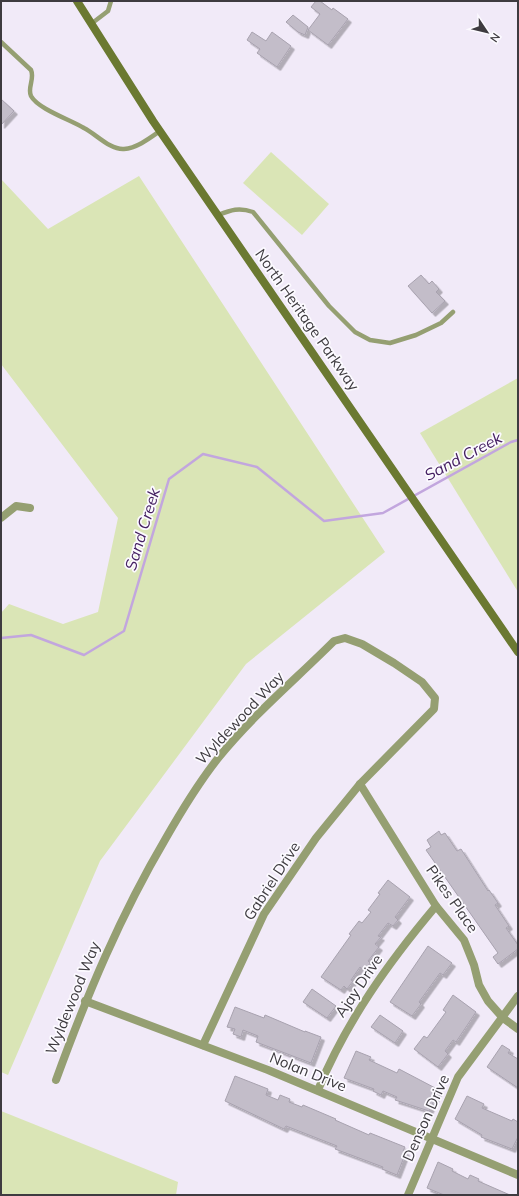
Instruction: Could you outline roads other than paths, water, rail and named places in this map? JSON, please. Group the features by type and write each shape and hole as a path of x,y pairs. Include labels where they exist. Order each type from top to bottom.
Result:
{"main road":[{"name":"North Heritage Parkway","path":"77,1 160,130 518,652"}],"street":[{"path":"1,518 16,506 30,508"},
{"name":"Wyldewood Way","path":"56,1080 85,1001 104,956 140,882 194,790 220,756 262,711 334,641 345,638 362,644 394,663 422,682 436,698 434,709 360,784"},
{"name":"Pikes Place","path":"360,784 436,906 464,940 472,958 479,985 488,1001 503,1018 518,1029"},
{"name":"Gabriel Drive","path":"203,1046 264,914 316,838 360,784"},
{"name":"Ajay Drive","path":"318,1090 331,1059 367,997 436,906"},
{"name":"Denson Drive","path":"408,1195 458,1078 518,996"},
{"name":"Nolan Drive","path":"85,1001 318,1090 518,1175"}],"lane":[{"path":"91,24 108,11 111,1"},
{"path":"1,42 31,70 33,75 30,95 34,100 84,128 110,145 124,149 133,147 160,130"},
{"path":"218,215 234,209 243,208 253,212 329,306 355,332 370,340 390,343 404,339 441,323 453,312"}],"waterway":[{"name":"Sand Creek","path":"1,638 31,635 84,655 124,631 169,479 203,454 257,467 324,521 383,513 511,442 518,440"}]}
